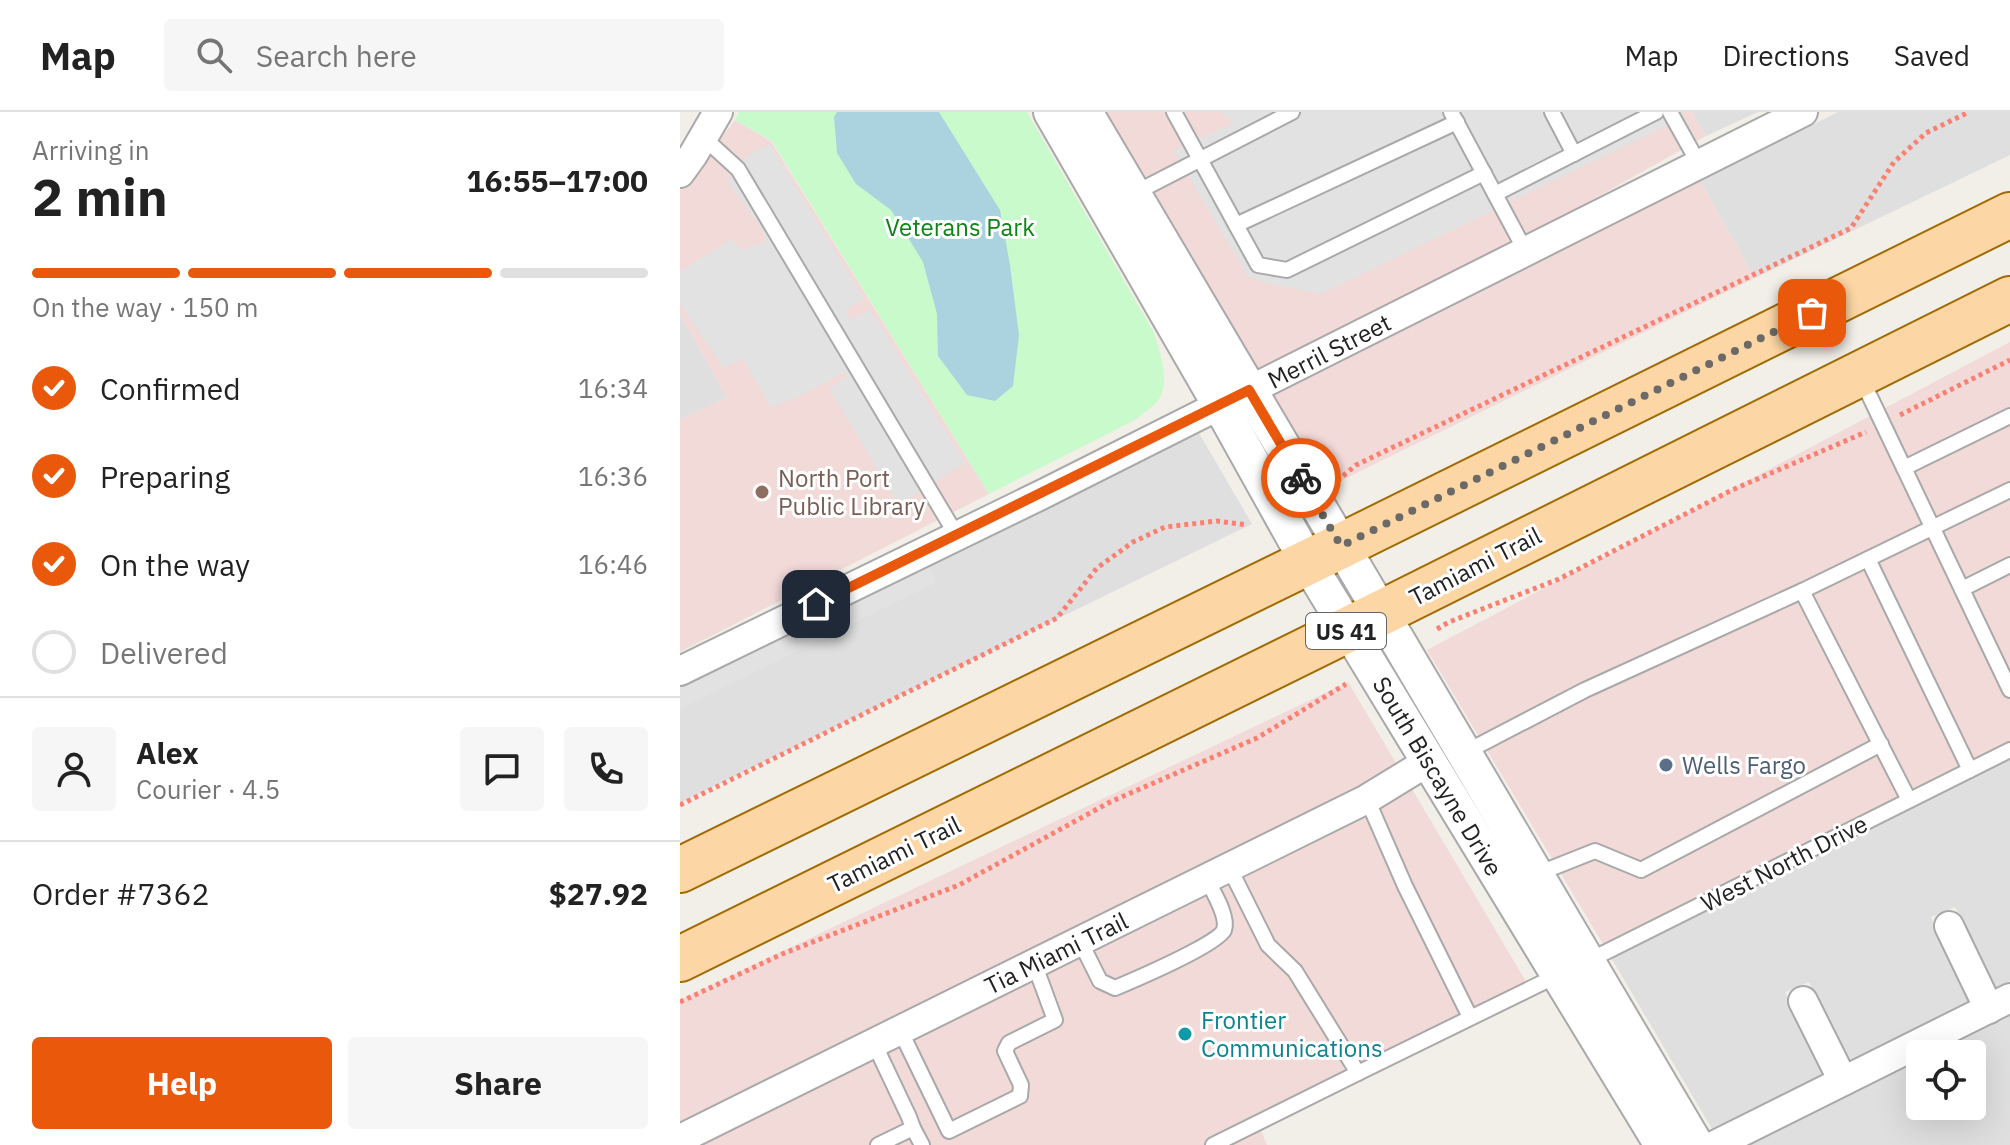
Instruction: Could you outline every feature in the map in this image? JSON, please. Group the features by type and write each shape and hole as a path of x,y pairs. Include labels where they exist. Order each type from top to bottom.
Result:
{"main road":[{"path":"680,870 2010,215"},
{"name":"Tamiami Trail","path":"680,959 2010,299"}],"street":[{"path":"680,173 718,112"},
{"name":"South Biscayne Drive","path":"1051,112 1234,398 1365,621 1464,753 1536,874 1573,968 1662,1145"},
{"name":"South Biscayne Drive","path":"1085,112 1133,194 1234,398"},
{"name":"Merril Street","path":"680,671 957,536 1803,112"},
{"name":"South Biscayne Drive","path":"1365,621 1429,761 1696,1145"},
{"name":"Tia Miami Trail","path":"680,1139 1367,799 1429,761"},
{"path":"1715,1145 1999,1004 1949,926"},
{"path":"1803,1001 1843,1081"}],"lane":[{"path":"1174,112 1258,265 1287,270 1484,173"},
{"path":"1133,194 1292,112"},
{"path":"1552,112 1574,154"},
{"path":"1495,194 1656,112"},
{"path":"1670,112 1699,164"},
{"path":"1236,225 1454,117 1526,252"},
{"path":"704,138 738,169 957,536"},
{"path":"1859,374 2010,690"},
{"path":"1904,468 2010,416"},
{"path":"1464,753 1585,690 1802,591 2010,490"},
{"path":"1868,559 1970,770"},
{"path":"1962,589 2010,565"},
{"path":"1802,591 1909,800"},
{"path":"1536,874 1595,851 1641,870 1881,744"},
{"name":"West North Drive","path":"1213,1145 2010,750"},
{"path":"1367,799 1405,886 1470,1017"},
{"path":"1080,941 1100,981 1115,988 1215,940 1223,931 1225,918 1217,872"},
{"path":"1217,872 1268,945 1295,971 1358,1073"},
{"path":"900,1030 949,1131 1020,1096 1021,1085 1005,1051 1009,1043 1055,1020 1034,963"},
{"path":"874,1043 922,1145"},
{"path":"878,1145 911,1122"}],"path":[{"path":"1335,482 1356,465 1851,228 1894,162 1926,133 1969,112"},
{"path":"1437,629 1559,579 1732,490 1840,445 2010,360"},
{"path":"680,805 1057,618 1097,568 1133,542 1165,527 1217,521 1247,525"},
{"path":"680,1002 782,954 959,885 1110,802 1257,738 1346,684"}],"shaded area":[{"path":"1105,112 1692,112 1706,136 1567,214 1257,369"},
{"path":"1222,112 1682,112 1685,117 1321,294 1248,277 1173,150 1234,123"},
{"path":"1692,112 1758,112 1706,136"},
{"path":"1838,112 2010,112 2010,155 1755,278 1700,181"},
{"path":"735,120 771,141 989,494 680,652 680,420 727,397 680,314 680,190"},
{"path":"770,144 864,299 847,309 849,318 853,319 870,309 965,463 899,505 829,388 847,377 845,372 798,397 771,407 743,359 724,368 680,304 680,272 731,239 742,250 767,241 759,224 727,181 749,155"},
{"path":"1700,181 1755,278 1328,487 1273,396"},
{"path":"680,314 727,397 680,420"},
{"path":"2010,342 2010,749 1606,949 1427,650"},
{"path":"1199,433 1252,524 680,803 680,687"},
{"path":"927,565 937,582 680,709 680,685"},
{"path":"1348,682 1396,763 1359,786 680,1122 680,1000"},
{"path":"2010,749 2010,981 1994,989 1955,907 1931,917 1970,1001 1848,1062 1809,982 1785,992 1824,1074 1712,1129 1606,949"},
{"path":"1412,789 1528,985 1258,1123 1267,1145 702,1145 1373,813"},
{"path":"2010,1016 2010,1145 1749,1145 1906,1068 1906,1120 1986,1120 1986,1040 1961,1040"}],"green space":[{"name":"Veterans Park","path":"739,112 1027,112 1154,333 1164,378 1161,396 1135,420 989,494 772,141 735,120"}],"water":[{"path":"837,112 939,112 1000,210 1019,335 1013,386 995,401 967,395 938,356 937,314 923,262 891,210 856,184 837,153 834,117"}],"way so far":[{"path":"1301,478 1341,546 1812,313"}],"place":[{"name":"North Port Public Library","path":"762,492"},
{"name":"Wells Fargo","path":"1666,765"},
{"name":"Frontier Communications","path":"1185,1034"}],"route":[{"path":"816,604 1249,390 1301,478"}]}
